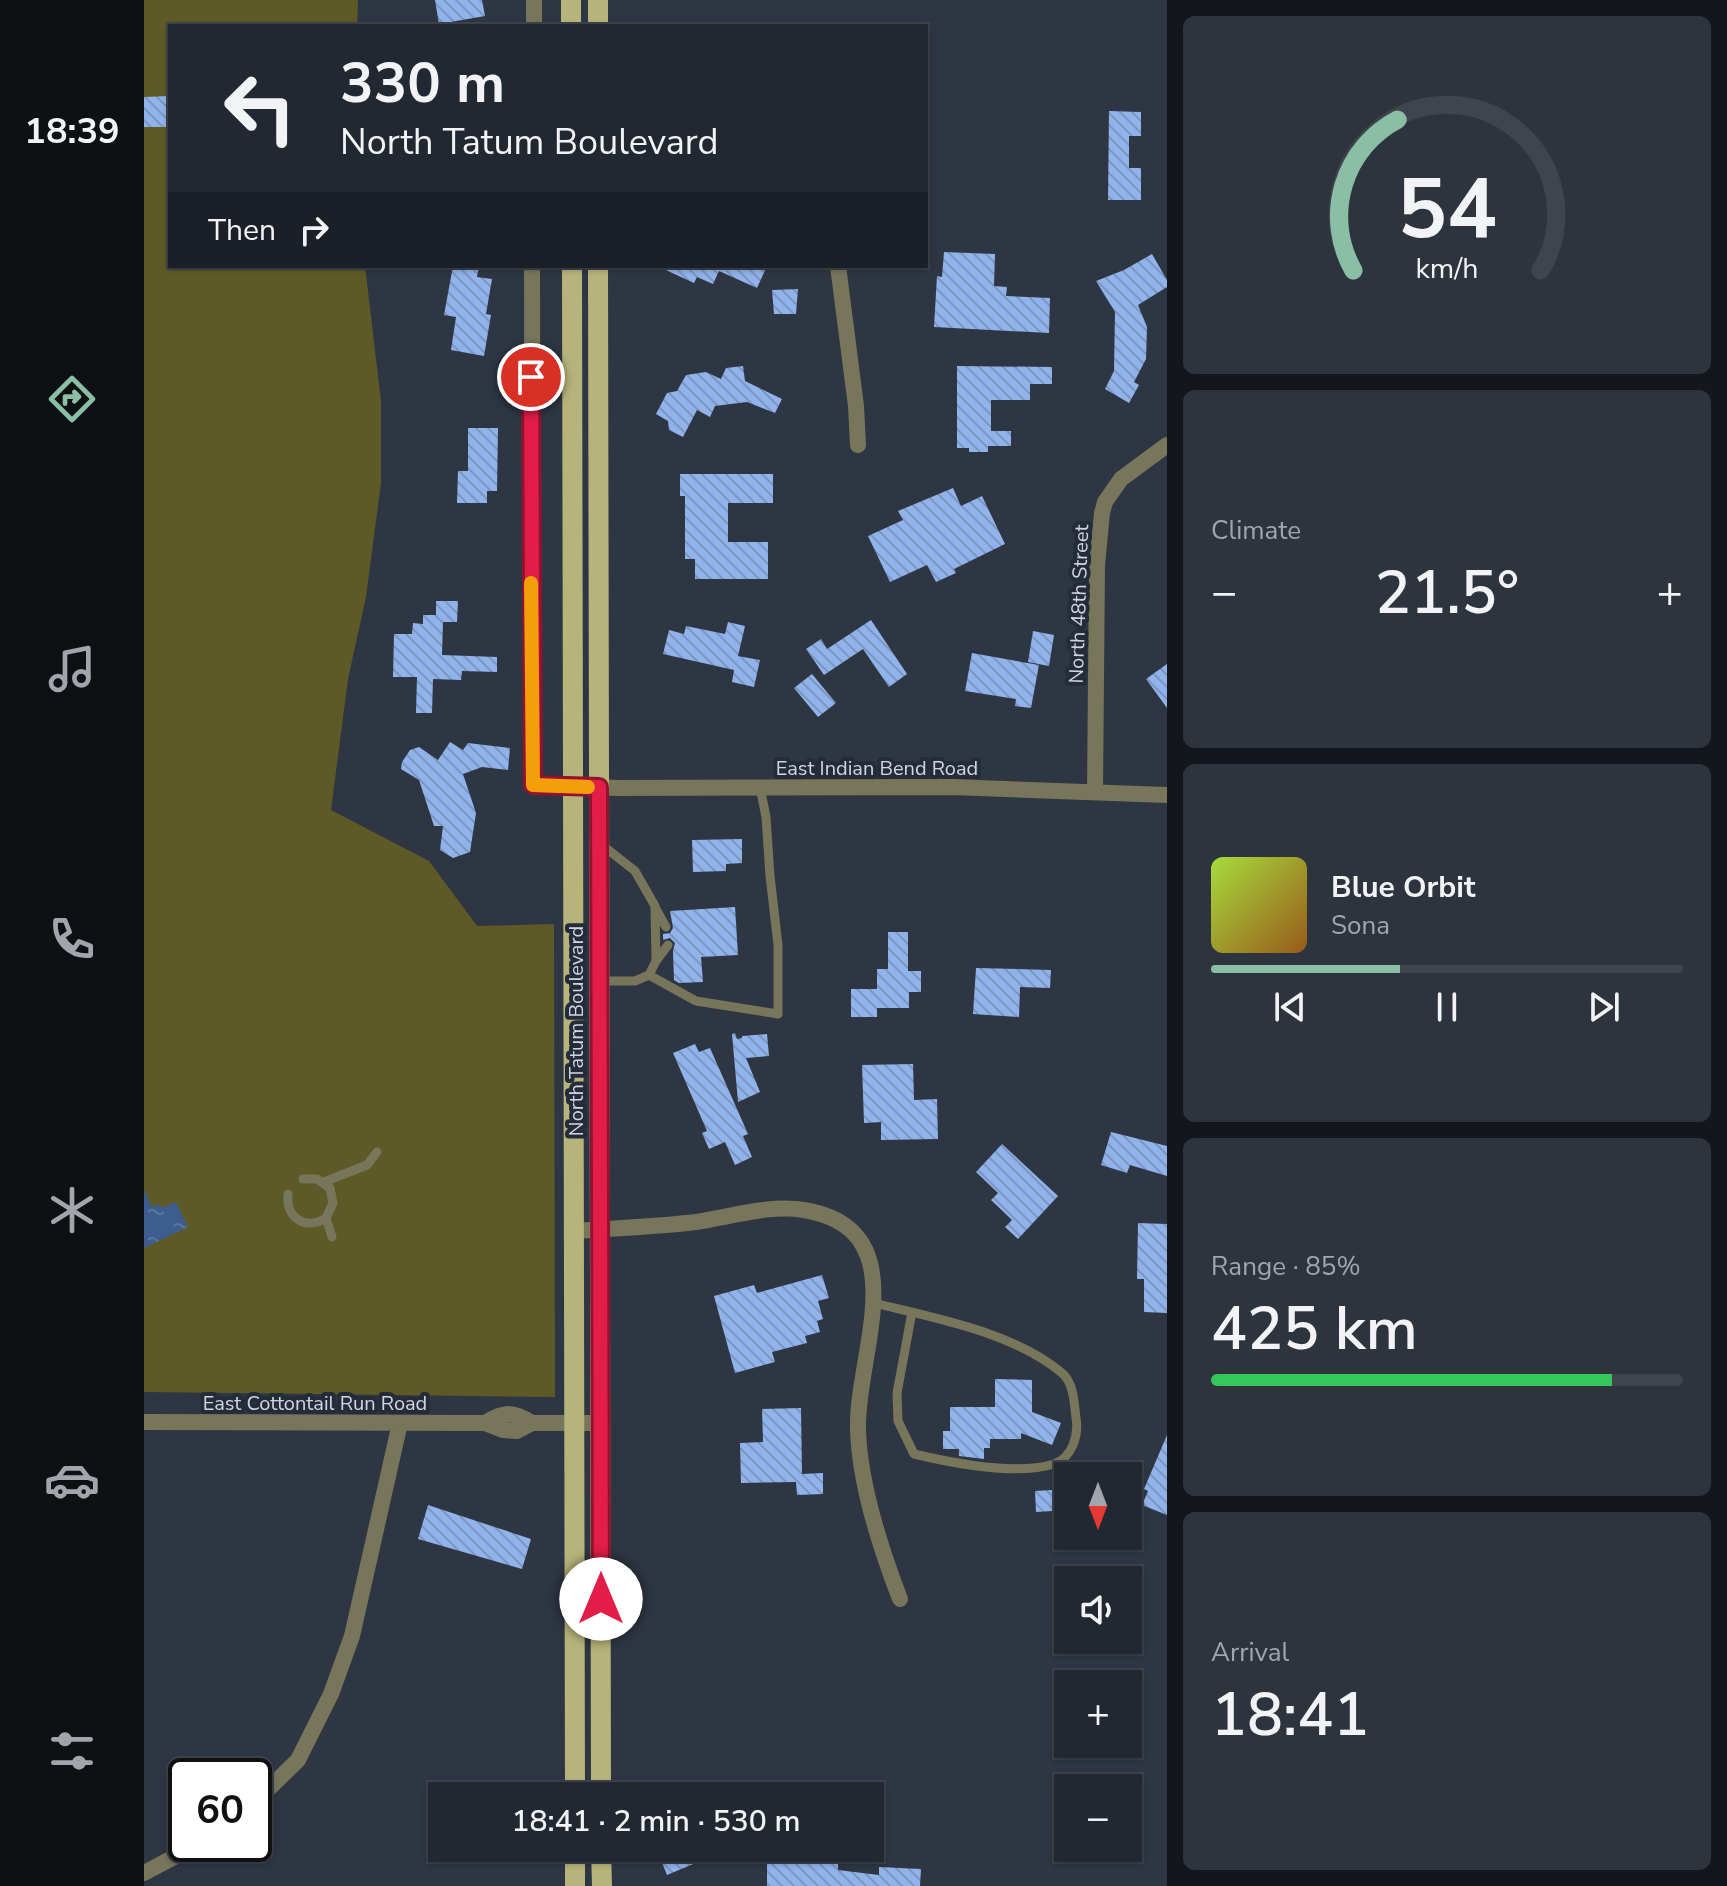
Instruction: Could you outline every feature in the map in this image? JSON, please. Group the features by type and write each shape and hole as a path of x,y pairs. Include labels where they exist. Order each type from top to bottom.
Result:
{"main road":[{"path":"571,0 571,24"},
{"path":"598,0 598,24"},
{"name":"North Tatum Boulevard","path":"572,268 586,787 600,843 601,1782"},
{"name":"North Tatum Boulevard","path":"575,1782 574,1231 598,268"},
{"path":"575,1862 575,1886"},
{"path":"601,1862 602,1886"}],"street":[{"path":"534,0 534,24"},
{"path":"532,268 533,785 586,787"},
{"path":"838,268 858,445"},
{"name":"North 48th Street","path":"1095,792 1098,535 1102,513 1105,502 1121,479 1167,445"},
{"name":"East Indian Bend Road","path":"586,787 952,787 1167,795"},
{"path":"574,1231 692,1222 801,1209 824,1214 842,1224 864,1248 874,1277 874,1303 859,1400 862,1471 888,1569 900,1599"},
{"name":"East Cottontail Run Road","path":"144,1422 485,1423 503,1430 517,1431 532,1423 601,1423"},
{"path":"272,1785 298,1760 331,1694 352,1636 400,1423"},
{"path":"144,1873 168,1862"}],"lane":[{"path":"649,975 696,1001 778,1014 778,945 766,817 760,787"},
{"path":"600,843 635,871 666,927"},
{"path":"655,906 656,961"},
{"path":"600,981 635,981 649,975 668,945"},
{"path":"324,1182 367,1165 377,1152"},
{"path":"288,1194 288,1208 297,1220 311,1224 326,1218 331,1211 333,1195 324,1182 303,1179"},
{"path":"326,1218 332,1237"},
{"path":"874,1303 912,1312 1025,1347 1065,1375 1072,1390 1078,1429 1068,1455 1054,1463 1022,1467 966,1466 914,1454 898,1421 897,1393 912,1312"}],"shaded area":[{"path":"144,0 358,0 357,24 168,24 168,268 365,268 381,401 381,483 366,597 348,679 331,810 429,861 477,926 554,924 555,1397 144,1392"}],"water":[{"path":"144,1190 152,1207 160,1204 162,1208 176,1202 188,1227 144,1248"}],"building":[{"path":"435,0 482,0 485,16 439,24"},
{"path":"168,96 168,127 144,127 144,97"},
{"path":"1109,111 1141,112 1141,136 1129,136 1129,168 1141,168 1141,200 1108,200"},
{"path":"944,252 995,254 994,286 1007,287 1006,296 1050,298 1049,333 934,327 937,276 942,277"},
{"path":"1152,254 1167,280 1167,287 1138,305 1147,327 1146,359 1134,382 1139,385 1129,403 1105,389 1114,371 1115,312 1096,281"},
{"path":"453,268 479,268 477,277 492,279 486,314 491,315 484,356 451,350 456,317 444,315"},
{"path":"661,268 766,268 757,288 719,271 713,284 697,277 694,283"},
{"path":"798,289 796,314 774,314 772,290"},
{"path":"743,366 745,381 782,399 775,413 747,402 715,406 710,417 697,410 683,437 669,430 668,421 656,414 667,393 677,391 686,375 706,372 721,379 726,368"},
{"path":"957,366 1052,367 1052,384 1030,384 1030,400 991,400 991,431 1011,431 1011,446 988,446 988,452 969,452 969,448 957,448"},
{"path":"468,428 498,428 497,491 487,491 487,503 457,503 458,471 468,471"},
{"path":"680,474 773,474 773,503 728,503 728,542 768,542 768,579 695,579 695,559 685,559 685,496 680,496"},
{"path":"953,488 961,506 982,496 1005,544 954,569 956,573 936,582 927,565 890,582 868,536 903,520 898,511"},
{"path":"436,601 458,601 457,622 443,622 442,655 497,657 497,672 462,671 461,680 433,679 432,713 416,713 417,677 393,677 394,634 412,634 413,623 423,624 423,615 436,615"},
{"path":"871,620 907,674 889,687 863,649 824,675 806,649 821,639 827,649"},
{"path":"728,622 745,626 738,656 760,660 754,687 732,682 734,670 663,654 669,630 684,634 686,626 725,634"},
{"path":"1033,631 1054,635 1049,666 1028,662"},
{"path":"972,653 1039,665 1031,708 1015,706 1016,699 965,691"},
{"path":"1167,664 1167,708 1146,679"},
{"path":"812,674 836,703 818,717 794,688"},
{"path":"450,742 463,750 468,743 510,748 508,770 482,767 463,774 476,813 470,852 453,858 440,850 443,826 434,826 419,780 401,769 410,750 419,747 438,760"},
{"path":"742,839 742,863 726,864 726,871 693,872 692,840"},
{"path":"735,907 738,955 701,957 703,982 679,983 674,980 675,943 670,938 663,940 663,934 670,933 673,928 670,911"},
{"path":"888,932 908,932 908,971 921,971 921,992 909,992 909,1008 877,1008 877,1017 851,1017 851,989 877,989 877,969 888,969"},
{"path":"976,968 1051,970 1050,988 1020,987 1019,1017 973,1014"},
{"path":"735,1033 737,1039 767,1034 769,1056 746,1058 760,1092 738,1102 732,1034"},
{"path":"695,1044 699,1052 710,1048 748,1134 743,1136 752,1157 735,1165 725,1142 709,1149 702,1133 707,1131 673,1053"},
{"path":"913,1064 914,1100 937,1099 938,1139 881,1140 881,1122 864,1123 862,1065"},
{"path":"1111,1132 1167,1146 1167,1176 1130,1165 1127,1173 1101,1165"},
{"path":"1002,1144 1058,1196 1018,1239 1005,1227 1012,1220 991,1200 998,1193 976,1172"},
{"path":"1138,1223 1167,1224 1167,1313 1144,1312 1144,1279 1137,1279"},
{"path":"822,1275 829,1298 818,1301 823,1319 817,1321 820,1332 805,1336 807,1343 772,1352 775,1362 735,1373 714,1296 754,1285 757,1293"},
{"path":"995,1379 1032,1380 1032,1412 1061,1423 1052,1445 1021,1433 1021,1439 990,1439 990,1448 984,1448 984,1459 959,1456 959,1449 943,1449 943,1431 950,1431 950,1407 995,1407"},
{"path":"801,1408 802,1474 823,1473 823,1494 797,1495 796,1482 741,1483 740,1443 763,1442 762,1409"},
{"path":"1167,1435 1167,1515 1142,1505 1148,1491 1144,1489"},
{"path":"1052,1490 1052,1511 1036,1512 1035,1491"},
{"path":"428,1505 531,1539 522,1569 418,1539"},
{"path":"662,1862 698,1862 667,1875"},
{"path":"767,1862 838,1862 838,1870 879,1875 879,1867 921,1869 920,1886 767,1886"}],"slow traffic":[{"path":"531,583 533,785 588,787"}],"route":[{"path":"531,377 533,785 599,787 601,1599"}]}
